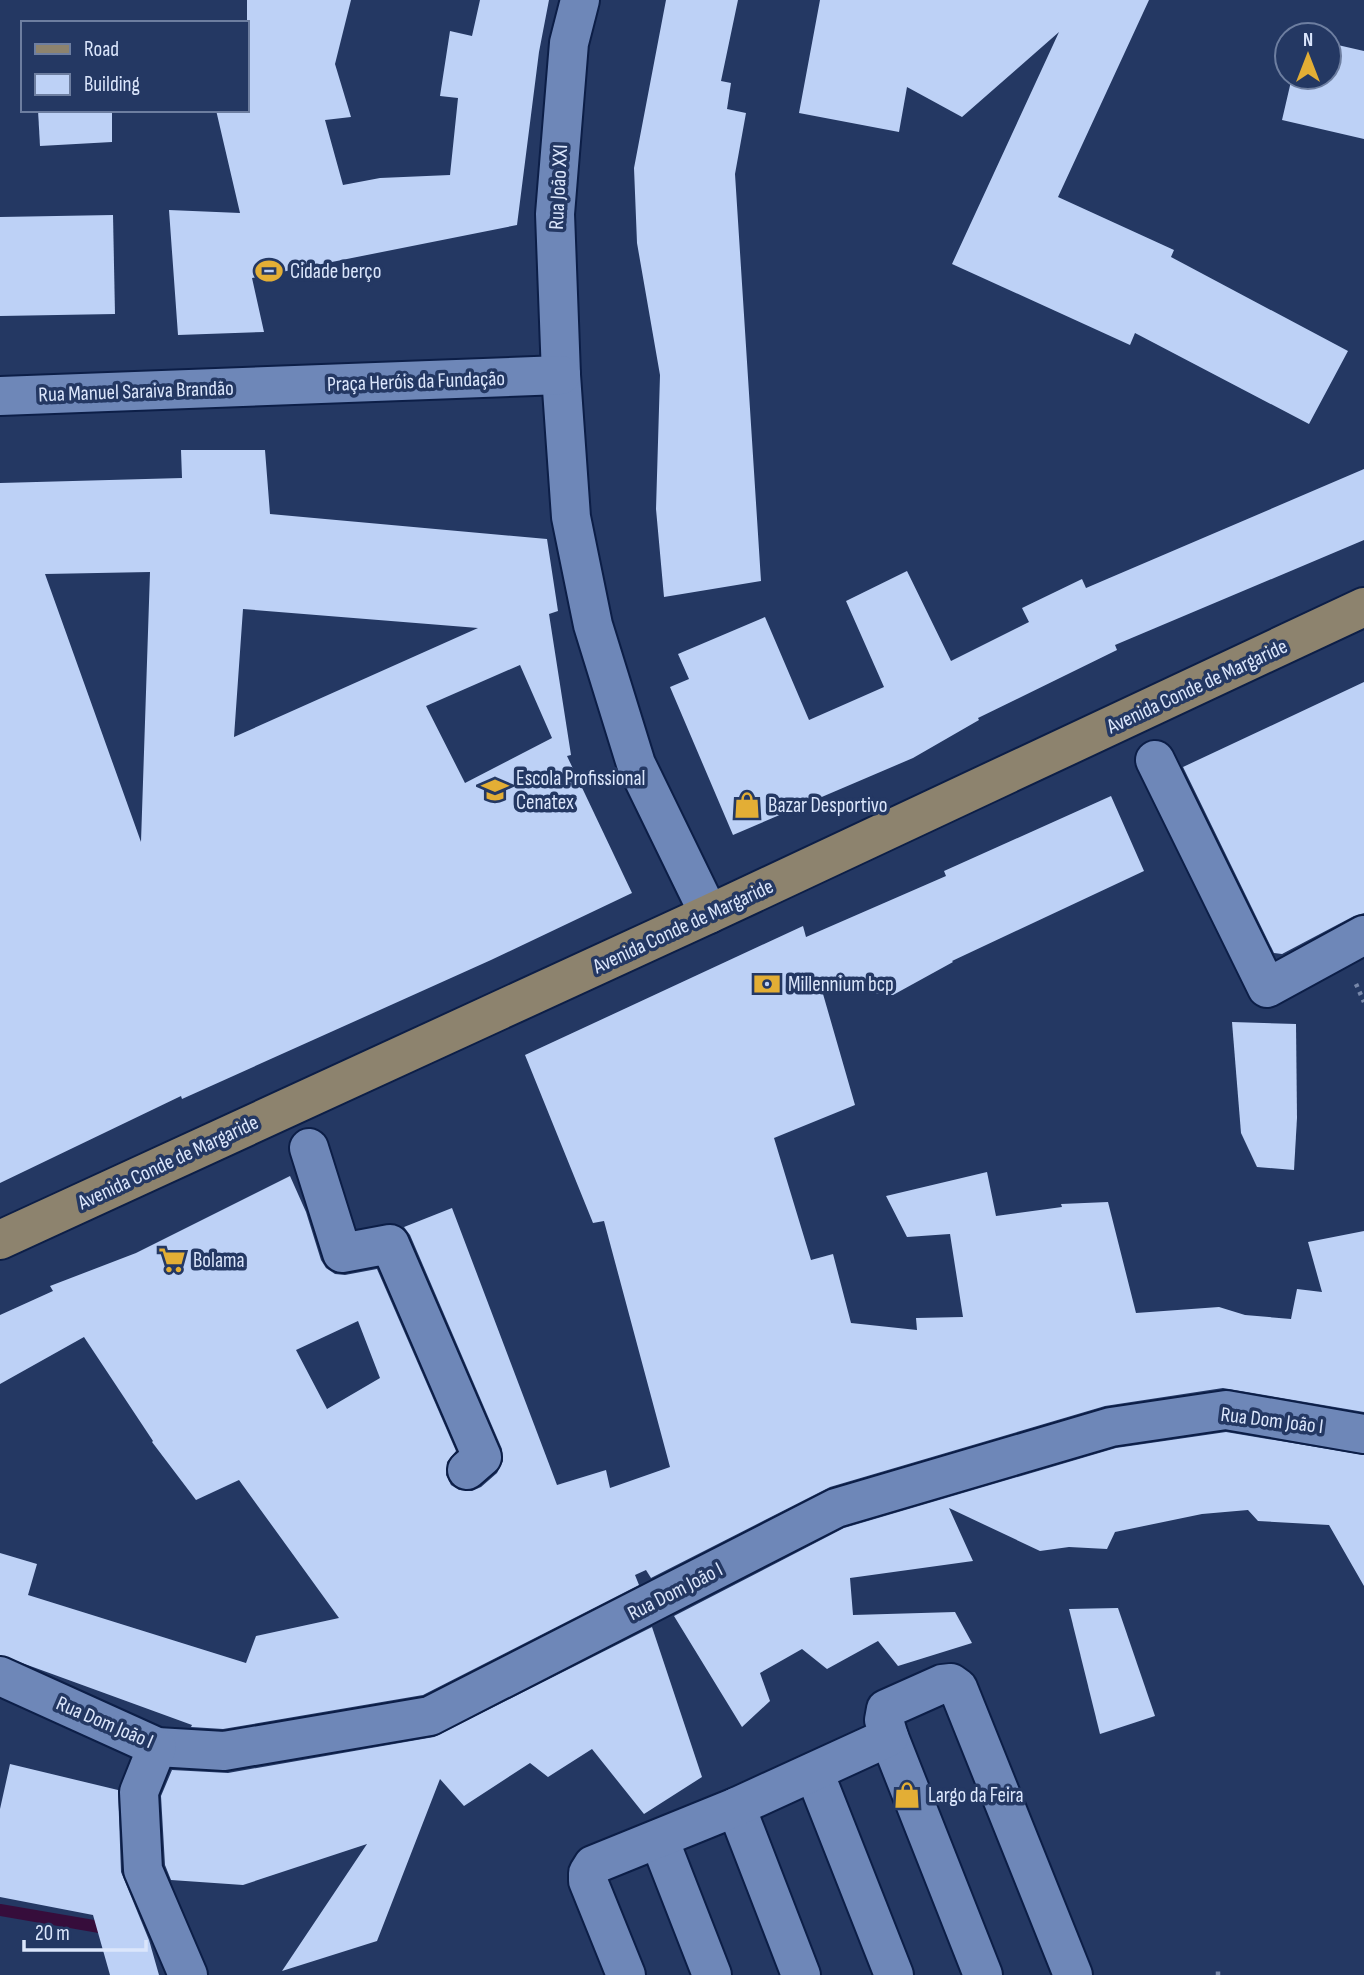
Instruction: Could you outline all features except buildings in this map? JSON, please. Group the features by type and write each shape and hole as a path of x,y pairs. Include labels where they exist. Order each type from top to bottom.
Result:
{"main road":[{"name":"Avenida Conde de Margaride","path":"0,1240 709,914 1364,607"}],"street":[{"name":"Rua João XXI","path":"580,0 569,43 555,214 561,375 572,517 593,625 636,764 709,914"},
{"name":"Praça Heróis da Fundação","path":"271,386 561,375"},
{"name":"Rua Manuel Saraiva Brandão","path":"0,396 271,386"},
{"path":"1155,760 1267,988 1364,934"},
{"path":"309,1148 342,1253 390,1244 482,1457 467,1470"},
{"name":"Rua Dom João I","path":"0,1676 158,1746 224,1751 430,1716 836,1508 1111,1427 1226,1410 1364,1434"},
{"path":"983,1975 884,1720 886,1709 942,1684 951,1683 958,1688 1073,1975"},
{"path":"626,1975 588,1881 593,1866 736,1807 889,1737"},
{"path":"158,1746 139,1792 142,1870 188,1975"},
{"path":"814,1773 894,1975"},
{"path":"736,1807 801,1975"},
{"path":"659,1839 712,1975"}],"path":[{"path":"1217,1975 1218,1968"}],"waterway":[{"path":"0,1910 111,1929"}],"place":[{"name":"Cidade berço","path":"269,271"},
{"name":"Escola Profissional Cenatex","path":"495,790"},
{"name":"Bazar Desportivo","path":"747,805"},
{"name":"Millennium bcp","path":"767,984"},
{"name":"Bolama","path":"172,1260"},
{"name":"Largo da Feira","path":"907,1795"}]}
